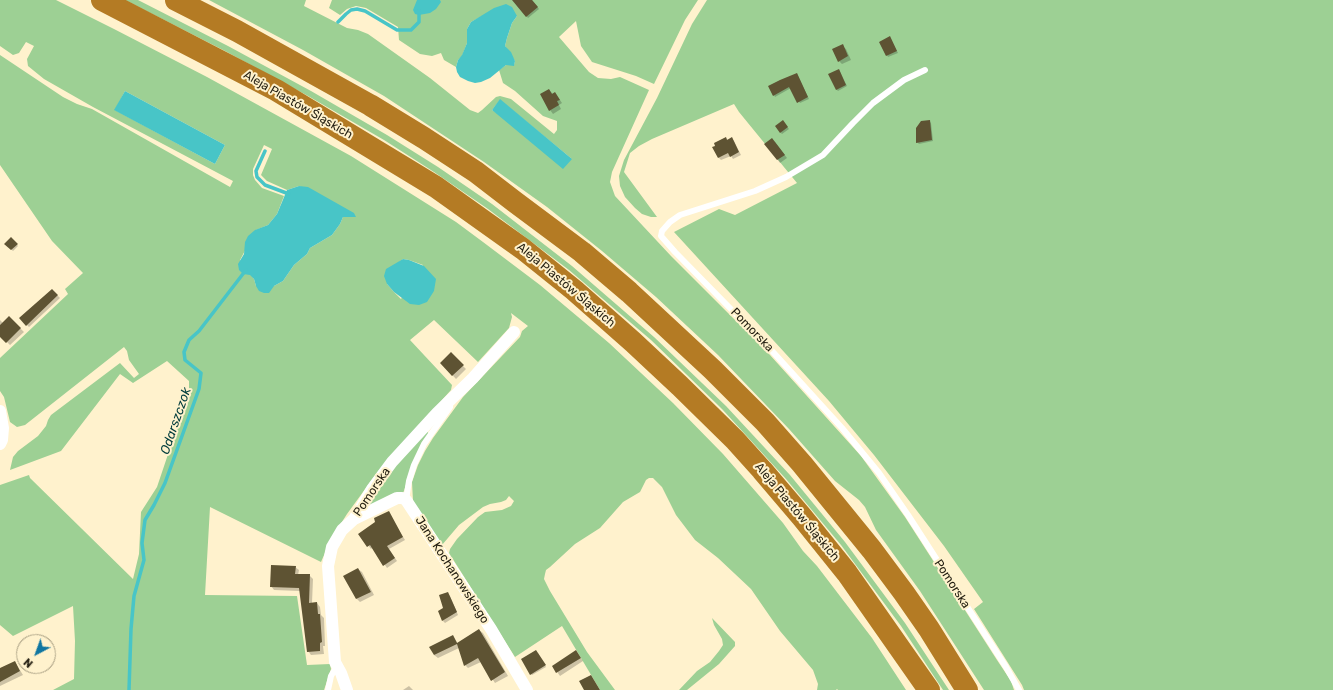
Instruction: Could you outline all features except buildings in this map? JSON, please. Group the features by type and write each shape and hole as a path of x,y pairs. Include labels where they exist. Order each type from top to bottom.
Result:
{"highway":[{"name":"Aleja Piastów Śląskich","path":"102,0 276,90 436,187 523,249 574,290 680,386 735,440 762,470 847,573 929,690"},
{"path":"176,0 237,31 357,98 424,138 476,172 582,252 629,292 713,370 765,422 802,464 872,550 904,593 929,629 967,690"}],"street":[{"name":"Pomorska","path":"347,690 335,662 328,566 332,547 342,530 354,519 372,489 392,462 437,412 497,353 514,332"},
{"path":"0,411 3,428 2,440 0,444"},
{"path":"354,519 397,498 406,500"},
{"name":"Jana Kochanowskiego","path":"406,500 491,629 527,690"}],"lane":[{"name":"Pomorska","path":"924,70 904,80 873,103 823,155 786,177 755,191 680,215 670,222 662,231 661,236 773,352 842,428 879,473 908,515 1006,667 1019,690"},
{"path":"406,500 409,481 424,444 464,387"},
{"path":"328,690 331,676 337,666"}],"green space":[{"path":"0,0 56,0 207,77 351,156 456,222 540,285 609,343 673,403 723,454 783,523 803,551 817,566 872,638 906,690 817,690 818,684 813,670 780,631 751,589 718,558 695,540 676,515 662,487 653,478 646,480 640,492 623,502 600,528 575,544 546,570 544,579 587,652 615,690 600,690 562,626 515,657 449,553 457,539 478,517 485,512 502,510 511,506 514,501 509,496 506,500 483,507 459,525 442,545 413,501 412,482 425,451 463,397 520,337 522,331 528,326 511,313 512,317 509,328 478,362 434,320 410,340 452,385 451,390 379,470 331,539 321,562 210,507 205,595 297,596 307,665 330,664 331,669 324,690 53,690 74,679 75,641 73,606 13,636 0,625 0,485 29,475 30,478 133,579 139,554 141,512 157,487 189,392 189,381 167,361 133,383 120,374 61,451 10,470 13,457 18,451 38,436 46,426 51,415 120,363 134,378 139,374 129,360 127,351 124,347 25,425 17,427 10,422 4,397 0,391 0,358 68,294 65,289 83,273 52,241 0,165 0,55 63,97 92,109 230,187 233,181 93,107 44,79 28,66 27,59 34,46 26,42 19,53 13,55 0,46","holes":["125,91 225,145 215,164 115,110","264,145 272,149 261,175 267,181 287,190 299,186 355,216 343,217 332,235 310,248 307,254 294,265 283,281 274,286 256,286 254,279 240,260 256,230 268,225 277,214 284,196 262,188 255,180 253,175 253,169","403,259 423,265 401,299 387,284 399,262"]},
{"path":"125,0 138,0 228,46 311,91 387,135 438,167 492,204 572,266 654,337 726,406 790,475 845,542 905,623 949,690 943,690 901,626 841,545 786,479 722,409 651,340 569,270 488,209 384,140 308,96 225,51"},
{"path":"209,0 306,0 304,6 347,28 368,34 430,78 470,110 478,113 496,97 500,96 511,99 554,134 557,130 557,121 543,116 515,91 503,83 499,70 506,65 514,65 515,61 505,46 512,23 517,16 482,16 471,22 467,29 467,43 456,67 444,60 441,53 432,56 420,54 399,40 398,27 366,8 356,6 347,9 340,15 329,8 332,0 698,0 685,20 654,84 636,76 592,62 581,46 576,21 559,37 589,72 598,78 611,79 620,77 649,90 612,172 610,182 615,196 671,256 770,355 861,456 905,517 1011,681 1014,690 984,690 920,591 876,530 865,507 859,500 835,481 789,429 718,355 656,297 547,207 484,162 384,96 303,50","holes":["500,100 572,159 492,110"]},
{"path":"707,0 1333,0 1333,690 1024,690 974,609 983,602 944,546 874,455 829,401 674,232 719,209 735,215 797,183 734,104 652,139 630,153 624,172 657,217 642,214 625,197 620,186 619,176 624,160 657,98 692,24"},
{"path":"426,430 429,434 402,494 369,509 362,507 388,471"},
{"path":"712,618 735,642 735,646 719,664 687,690 679,690 697,671 710,662 723,645 722,639 714,625"}],"water":[{"path":"417,0 440,0 441,2 436,9 430,13 419,15 415,14 413,10"},
{"path":"506,4 512,7 517,16 512,23 505,46 511,52 515,61 514,66 506,65 490,78 481,82 475,83 460,77 456,67 467,43 467,29 471,22 494,8"},
{"path":"125,91 225,145 215,164 114,110"},
{"path":"500,99 572,159 563,169 492,110"},
{"path":"299,186 308,187 354,213 356,217 343,217 332,235 310,248 307,254 294,265 283,281 274,286 269,293 264,293 259,291 254,279 250,275 243,274 239,270 238,264 244,254 245,242 248,236 255,230 268,225 277,214 287,190"},
{"path":"403,259 424,266 436,279 434,291 427,302 419,305 410,304 394,292 387,284 384,276 386,269"}],"waterway":[{"name":"Odarszczok","path":"338,22 351,10 357,9 365,11 397,30 411,30 419,22 419,11"},
{"name":"Odarszczok","path":"265,151 256,171 257,177 265,185 289,194"},
{"name":"Odarszczok","path":"129,690 131,629 134,596 144,560 142,543 145,520 165,483 199,389 201,373 185,360 184,352 189,340 199,331 246,270"}]}
